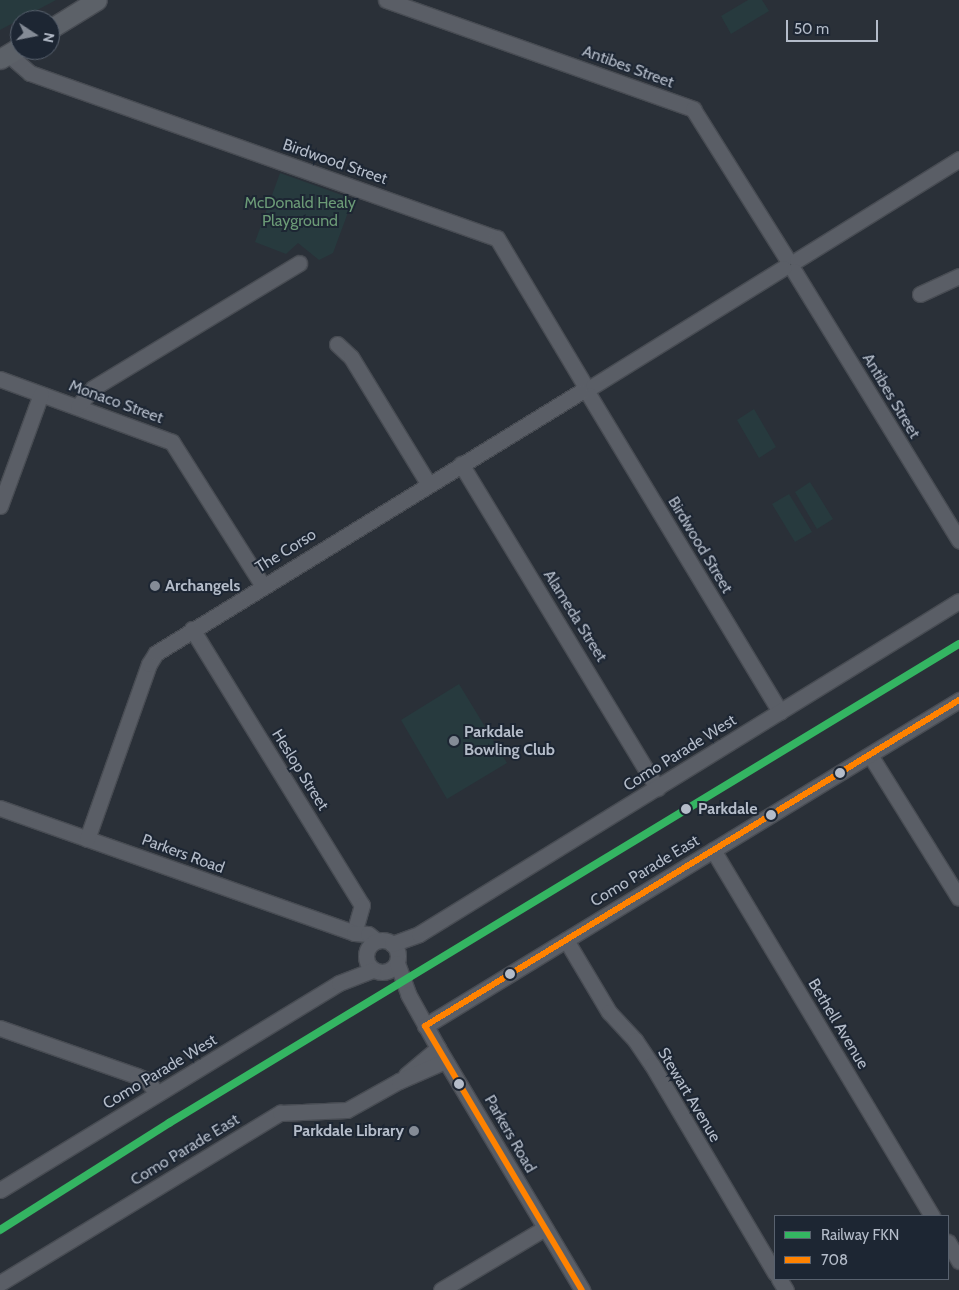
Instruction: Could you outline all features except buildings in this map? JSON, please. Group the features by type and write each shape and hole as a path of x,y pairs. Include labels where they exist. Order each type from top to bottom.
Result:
{"main road":[{"path":"60,23 97,0"}],"street":[{"name":"Antibes Street","path":"386,0 693,109 959,540"},
{"name":"Birdwood Street","path":"9,54 30,73 498,238 586,389 780,712"},
{"name":"The Corso","path":"87,839 149,664 156,653 428,483 586,389 959,159"},
{"path":"78,406 93,388 300,262"},
{"path":"920,294 959,276"},
{"path":"337,344 351,357 428,483"},
{"name":"Monaco Street","path":"0,379 172,442 262,586"},
{"path":"0,506 42,394"},
{"name":"Alameda Street","path":"461,464 657,788"},
{"name":"Como Parade West","path":"0,1190 339,984 377,971 391,970 396,954 419,934 959,601"},
{"name":"Heslop Street","path":"192,629 362,905 354,933"},
{"name":"Como Parade East","path":"425,1026 959,700"},
{"path":"870,755 959,898"},
{"name":"Parkers Road","path":"0,808 354,933 368,934 396,954 408,994 425,1026 582,1290"},
{"name":"Bethell Avenue","path":"713,850 931,1215"},
{"path":"354,933 377,971"},
{"name":"Stewart Avenue","path":"566,940 609,1012 635,1040 652,1065 774,1271"},
{"name":"Como Parade West","path":"339,984 377,941"},
{"name":"Parkers Road","path":"377,971 408,994"},
{"path":"0,1028 147,1080 156,1094"},
{"name":"Como Parade East","path":"0,1283 280,1113 347,1110 399,1081 441,1054"},
{"path":"441,1290 545,1228"},
{"path":"949,1244 959,1261"}],"green space":[{"path":"0,0 56,0 37,10 10,10 10,25 0,30"},
{"path":"748,0 762,0 769,11 731,34 721,16"},
{"name":"McDonald Healy Playground","path":"280,173 353,199 333,253 319,260 298,243 286,254 255,242"},
{"path":"754,409 776,447 759,458 737,420"},
{"path":"810,482 833,519 817,529 795,492"},
{"path":"789,494 812,532 795,542 772,504"},
{"name":"Parkdale Bowling Club","path":"459,684 507,763 447,799 401,720"}],"rail line":[{"name":"FKN","path":"0,1230 169,1123 959,644"}],"transit line":[{"name":"708","path":"425,1026 959,700"},
{"name":"708","path":"425,1026 582,1290"}],"place":[{"name":"Archangels","path":"155,586"},
{"name":"Parkdale Bowling Club","path":"454,741"},
{"name":"Parkdale","path":"686,809"},
{"name":"Parkdale Library","path":"414,1131"}]}
